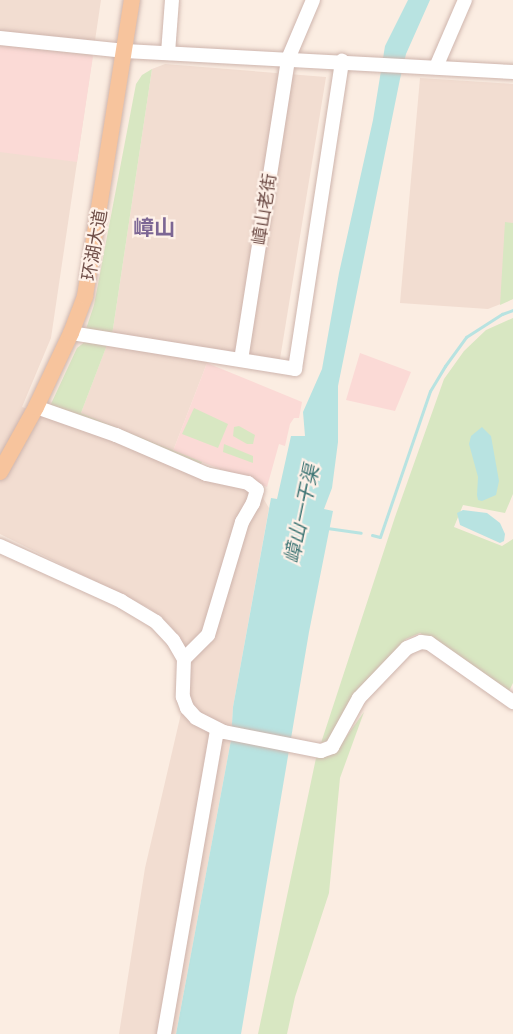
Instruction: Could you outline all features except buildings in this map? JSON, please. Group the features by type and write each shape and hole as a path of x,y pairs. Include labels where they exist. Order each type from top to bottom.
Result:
{"main road":[{"name":"环湖大道","path":"0,472 36,407 71,333 89,278 132,0"}],"street":[{"path":"168,53 172,0"},
{"name":"嶂山老街","path":"241,360 288,58 313,0"},
{"path":"430,67 465,0"},
{"path":"0,38 125,51 288,58 513,72"},
{"path":"71,333 295,369 346,62"},
{"path":"36,407 116,435 206,474 248,483 257,490 254,503 242,522 208,635 184,659"},
{"path":"0,546 139,610 156,622 173,640 184,659 183,697 187,708 196,718 220,731 321,751 332,747 359,698 415,643 429,643 513,702"},
{"path":"164,1034 220,731"}],"shaded area":[{"path":"0,0 101,0 51,338 22,407 195,475 241,486 263,498 269,508 233,707 231,740 176,1034 119,1034 145,868 190,675 182,643 170,625 149,608 0,534"},
{"path":"0,45 93,56 77,162 0,152"},
{"path":"165,64 326,77 280,359 205,347 207,363 173,451 81,413 113,329 152,69"},
{"path":"420,78 513,84 513,299 488,309 400,303"},
{"path":"360,353 411,372 395,411 346,400"},
{"path":"207,363 302,402 299,418 294,418 290,424 285,446 279,444 267,487 173,451"}],"green space":[{"path":"152,69 112,333 86,329 94,305 136,84 142,75"},
{"path":"505,222 513,223 513,299 500,305"},
{"path":"513,318 513,494 505,513 463,505 454,527 502,546 513,539 513,683 508,693 420,633 406,639 360,688 350,700 334,734 329,740 321,743 395,517 444,379 464,351 486,330"},
{"path":"86,341 107,345 81,413 202,462 199,467 50,406 77,348"},
{"path":"194,408 228,424 218,448 182,434"},
{"path":"239,426 255,435 253,444 247,444 233,436 234,427"},
{"path":"224,444 253,456 253,463 223,452"},
{"path":"364,712 340,778 329,893 295,997 287,1034 258,1034 316,758 336,751"}],"water":[{"name":"嶂山一干渠","path":"408,0 430,0 406,54 400,79 338,386 338,442 332,488 324,509 333,511 309,632 241,1034 176,1034 231,740 233,707 271,498 277,499 291,436 305,436 303,412 322,369 339,273 373,120 385,46"},
{"path":"482,427 491,436 499,481 496,495 482,501 478,500 478,477 469,444 471,436"},
{"path":"463,510 487,513 500,523 505,534 504,541 500,543 460,525 457,513"}],"waterway":[{"path":"372,535 380,537 430,391 445,366 466,337 502,314 513,310"},
{"path":"327,528 361,533"}],"district":[{"name":"嶂山","path":"154,227"}]}
